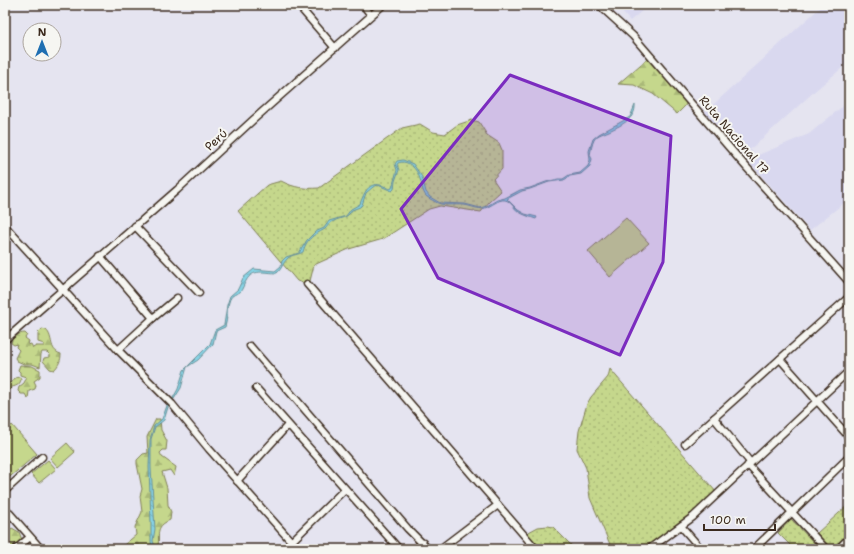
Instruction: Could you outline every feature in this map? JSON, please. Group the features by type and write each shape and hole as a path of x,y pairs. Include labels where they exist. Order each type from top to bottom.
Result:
{"street":[{"path":"363,5 371,15"},
{"name":"Perú","path":"5,340 383,5"},
{"name":"Ruta Nacional 17","path":"599,5 633,36 740,160 849,282"},
{"path":"302,6 335,48"},
{"path":"5,226 118,350 172,404 209,449 298,549"},
{"path":"135,226 199,293"},
{"path":"100,256 153,318"},
{"path":"307,284 536,549"},
{"path":"685,444 849,297"},
{"path":"118,350 177,298"},
{"path":"250,346 408,529 428,549"},
{"path":"780,359 849,437"},
{"path":"649,549 693,517 849,371"},
{"path":"256,388 399,549"},
{"path":"714,418 749,464 826,549"},
{"path":"237,481 288,425"},
{"path":"5,491 42,457"},
{"path":"754,549 849,457"},
{"path":"291,542 345,489"},
{"path":"440,549 498,504"},
{"path":"5,508 41,549"},
{"path":"681,526 702,549"},
{"path":"16,549 30,537"},
{"path":"838,549 849,538"},
{"path":"415,549 423,543"}],"highlighted area":[{"path":"510,75 671,136 663,262 620,355 438,278 401,209"}],"shaded area":[{"path":"616,5 649,5 630,21"},
{"path":"823,5 849,5 849,62 745,154 751,150 756,156 809,134 849,101 849,199 810,230 705,112"}],"green space":[{"path":"647,59 687,102 677,114 653,94 634,85 618,84"},
{"path":"472,120 479,122 487,135 499,143 502,150 502,169 493,179 501,191 481,212 440,206 429,209 383,239 349,249 314,265 309,285 297,281 238,211 267,185 281,181 300,188 319,188 402,128 420,124 433,132 445,134 457,125"},
{"path":"626,218 649,243 610,277 588,251"},
{"path":"42,329 46,330 50,336 54,350 61,354 61,358 54,370 50,369 43,361 44,358 50,357 47,352 42,352 41,354 40,367 32,364 24,364 17,361 15,358 19,350 16,347 17,344 14,345 11,343 15,337 18,334 25,333 27,335 25,338 29,341 28,345 31,344 33,348 36,346 44,346 44,344 38,342 38,333"},
{"path":"20,365 32,366 40,370 40,377 34,381 36,385 35,389 29,391 28,399 25,394 21,394 18,391 19,387 26,379 26,377 20,375 18,370"},
{"path":"610,369 717,493 646,549 612,549 590,498 586,468 577,449 579,431 587,404 608,377"},
{"path":"15,378 21,378 20,382 16,386 5,391 5,382 11,383"},
{"path":"156,419 160,419 161,430 167,441 166,450 163,450 160,453 162,457 176,467 174,476 170,470 162,472 167,488 168,505 171,512 170,520 160,528 158,549 119,549 136,535 135,527 142,512 140,496 142,489 137,460 143,454 148,453 147,437"},
{"path":"12,425 37,454 5,481 5,431"},
{"path":"67,443 75,452 58,467 50,458"},
{"path":"48,460 56,469 39,483 31,474"},
{"path":"849,504 849,534 833,548 831,548 817,533"},
{"path":"791,519 820,549 794,549 778,533"},
{"path":"538,527 553,527 575,549 539,549 525,534"},
{"path":"12,528 19,532 22,540 21,544 10,549 5,547 5,534"}],"water":[{"path":"635,105 635,110 628,120 620,126 595,138 590,155 592,159 590,166 581,174 522,191 507,199 518,210 525,214 537,217 536,219 519,212 505,200 488,207 480,208 520,190 580,173 588,166 590,160 589,151 593,139 599,134 630,117"},
{"path":"403,160 413,164 422,177 426,192 430,197 440,203 465,204 480,208 437,203 426,196 419,175 412,166 405,162 398,163 397,165 399,170 394,189 392,191 378,185 390,189 392,188 397,170 395,164 397,161"},
{"path":"378,185 366,193 360,207 352,210 346,216 351,209 360,204 367,189 370,186"},
{"path":"346,216 332,222 325,229 311,237 303,252 288,258 277,273 260,272 252,274 245,282 242,290 231,298 225,327 216,331 213,344 198,360 187,367 210,344 215,330 224,325 230,296 238,289 243,278 254,269 275,271 281,266 282,261 286,257 299,253 307,240 315,232 324,228 329,221"},
{"path":"187,367 181,388 174,399 173,398 178,389 184,370"},
{"path":"168,403 169,404 164,420 155,427 151,439 151,468 155,529 153,541 156,549 153,549 151,542 149,467 150,440 154,426 162,419"}]}
